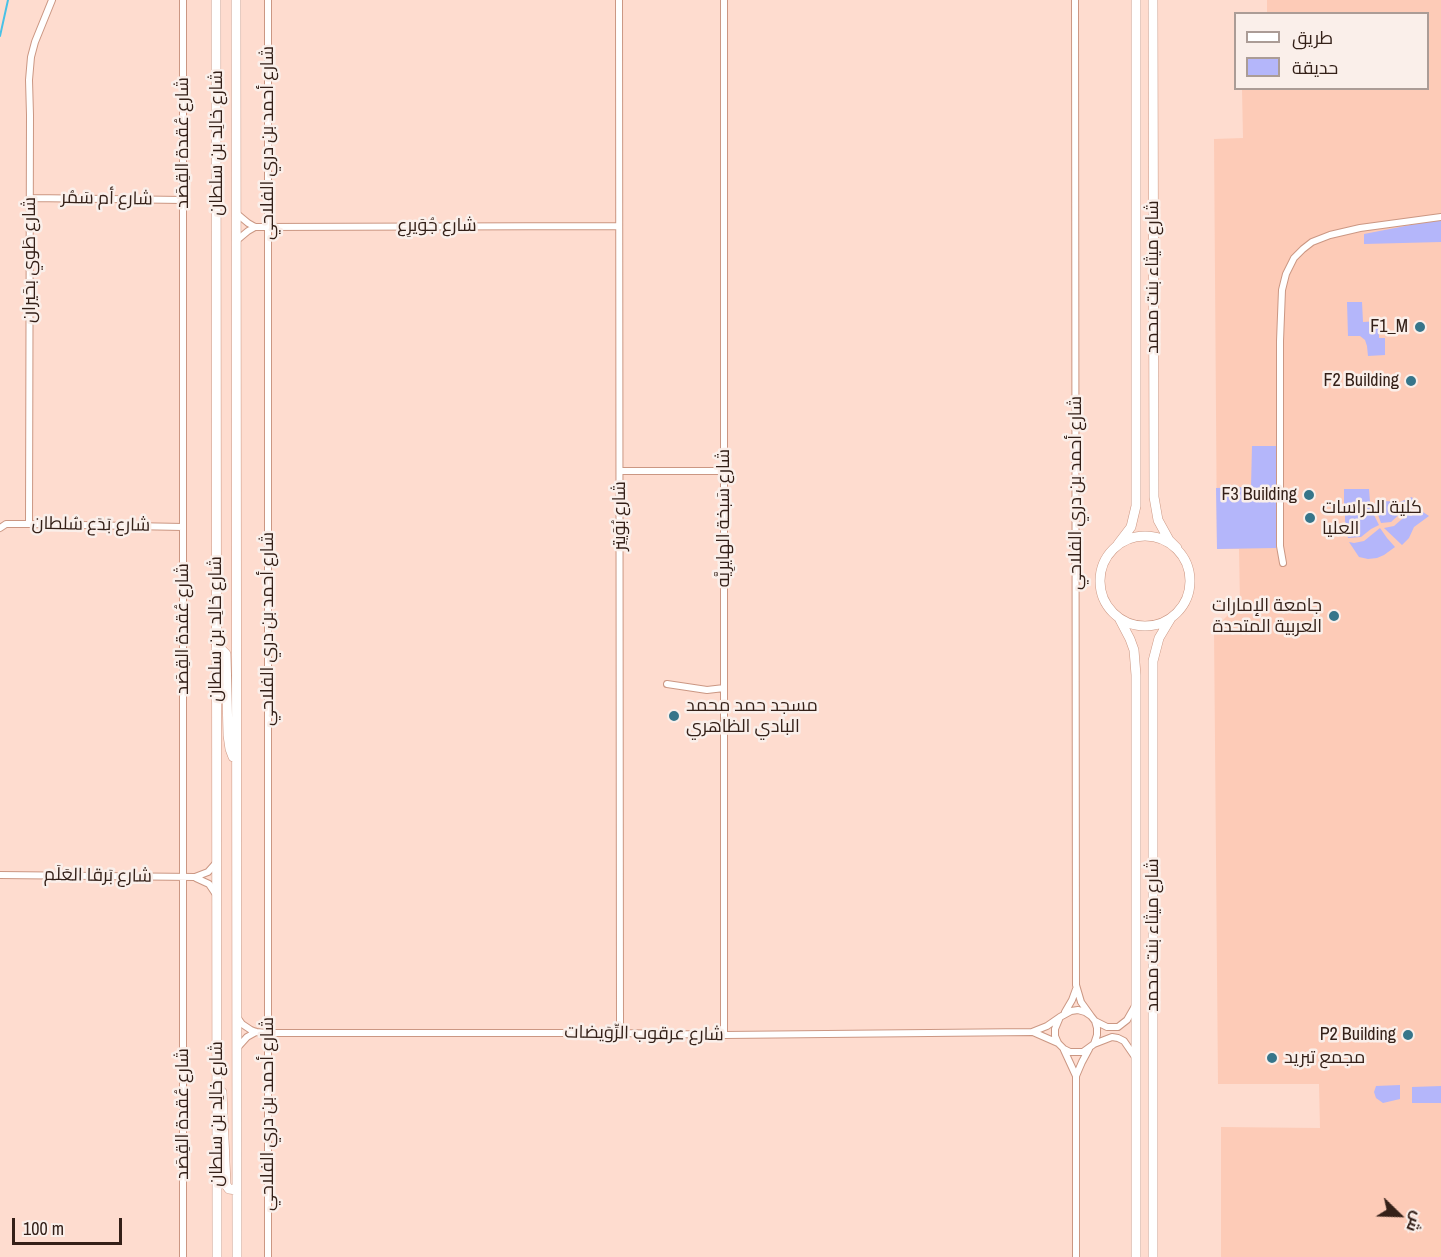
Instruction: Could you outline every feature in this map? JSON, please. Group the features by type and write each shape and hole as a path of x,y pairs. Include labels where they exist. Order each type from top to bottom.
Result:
{"main road":[{"name":"شارع خالِد بن سلطان","path":"216,0 217,1257"},
{"name":"شارع خالِد بن سلطان","path":"236,0 237,1257"},
{"name":"شارع ميثاء بنت محمد","path":"1118,544 1131,526 1136,506 1136,0"},
{"name":"شارع ميثاء بنت محمد","path":"1153,0 1154,497 1158,520 1169,540 1177,548"},
{"path":"1148,536 1164,539 1177,548 1188,566 1190,588 1185,602 1177,613 1157,625 1141,626 1119,618 1105,602 1100,581 1105,561 1113,549 1133,537 1148,536"},
{"name":"شارع ميثاء بنت محمد","path":"1119,618 1130,639 1135,662 1136,1257"},
{"name":"شارع ميثاء بنت محمد","path":"1153,1257 1153,661 1159,638 1171,618"},
{"path":"216,650 222,650 226,654 229,742 236,761"},
{"path":"217,1076 223,1100 226,1185 231,1191 237,1190"}],"street":[{"name":"شارع طَوي بحَيران","path":"29,524 29,73 37,34 52,0"},
{"name":"شارع عُقدة القِصَد","path":"183,0 183,1257"},
{"name":"شارع أحمد بن دري الفلاحي","path":"268,0 268,1257"},
{"name":"شارع بُوَيتِر","path":"619,0 620,1033"},
{"name":"شارع سَبخة الهايرِيَّه","path":"724,0 724,1035"},
{"name":"شارع أحمد بن دري الفلاحي","path":"1063,1015 1072,1000 1076,985 1075,0"},
{"name":"شارع أم سَمُر","path":"30,198 183,200"},
{"path":"236,213 255,227"},
{"path":"1283,562 1280,546 1280,341 1282,290 1286,274 1294,258 1303,249 1312,242 1330,235 1360,228 1441,217"},
{"name":"شارع جُوَيرِع","path":"255,227 619,226"},
{"path":"236,242 255,227"},
{"path":"620,471 724,471"},
{"name":"شارع بَدَع سُلطان","path":"0,528 6,524 183,527"},
{"path":"667,684 707,690 724,688"},
{"path":"195,878 208,872 217,861"},
{"name":"شارع بَرقا العَلَم","path":"0,875 195,878"},
{"path":"195,878 208,884 217,896"},
{"name":"شارع أحمد بن دري الفلاحي","path":"1076,985 1081,1002 1093,1018"},
{"path":"1136,1006 1127,1020 1118,1027 1107,1028 1085,1012 1078,1010 1063,1015 1055,1029 1058,1043 1070,1052 1077,1053 1112,1037 1124,1041 1136,1057"},
{"path":"236,1015 242,1024 256,1032 236,1049"},
{"name":"شارع عرقوب الرِّوَيضات","path":"256,1032 724,1035 1032,1032 1047,1026 1063,1015"},
{"path":"1076,1257 1076,1076 1097,1035 1093,1018"},
{"name":"شارع عرقوب الرِّوَيضات","path":"1032,1032 1058,1043"},
{"path":"1064,1049 1076,1076"}],"shaded area":[{"name":"جامعة الإمارات العربية المتحدة","path":"1267,0 1441,0 1441,1257 1221,1257 1221,1127 1320,1128 1319,1084 1218,1084 1214,629 1240,603 1239,549 1217,549 1214,139 1243,138 1242,90 1429,90 1429,12 1267,12"}],"green space":[{"path":"1441,221 1441,242 1364,244 1364,234"},
{"path":"1347,302 1362,302 1363,322 1379,321 1379,338 1385,338 1385,355 1368,356 1365,340 1360,336 1348,336"},
{"path":"1252,446 1276,446 1276,548 1217,549 1216,488 1251,487"},
{"path":"1344,489 1369,489 1370,502 1344,504"},
{"path":"1412,497 1417,507 1403,511 1391,522 1381,523 1374,504 1384,501 1400,502"},
{"path":"1371,505 1379,525 1361,537 1348,538 1345,508"},
{"path":"1420,510 1429,516 1414,527 1409,538 1402,545 1384,528 1394,526 1409,513"},
{"path":"1380,528 1395,547 1377,558 1359,557 1349,542 1364,541"},
{"path":"1400,1085 1400,1099 1383,1103 1376,1098 1374,1092 1376,1086"},
{"path":"1441,1086 1441,1103 1412,1103 1412,1087"}],"waterway":[{"path":"0,36 8,0"}],"place":[{"name":"F1_M","path":"1420,327"},
{"name":"F2 Building","path":"1411,381"},
{"name":"F3 Building","path":"1309,495"},
{"name":"كلية الدراسات العليا","path":"1310,518"},
{"name":"جامعة الإمارات العربية المتحدة","path":"1334,616"},
{"name":"مسجد حمد محمد البادي الظاهري","path":"674,716"},
{"name":"P2 Building","path":"1408,1035"},
{"name":"مجمع تبريد","path":"1272,1058"}]}
